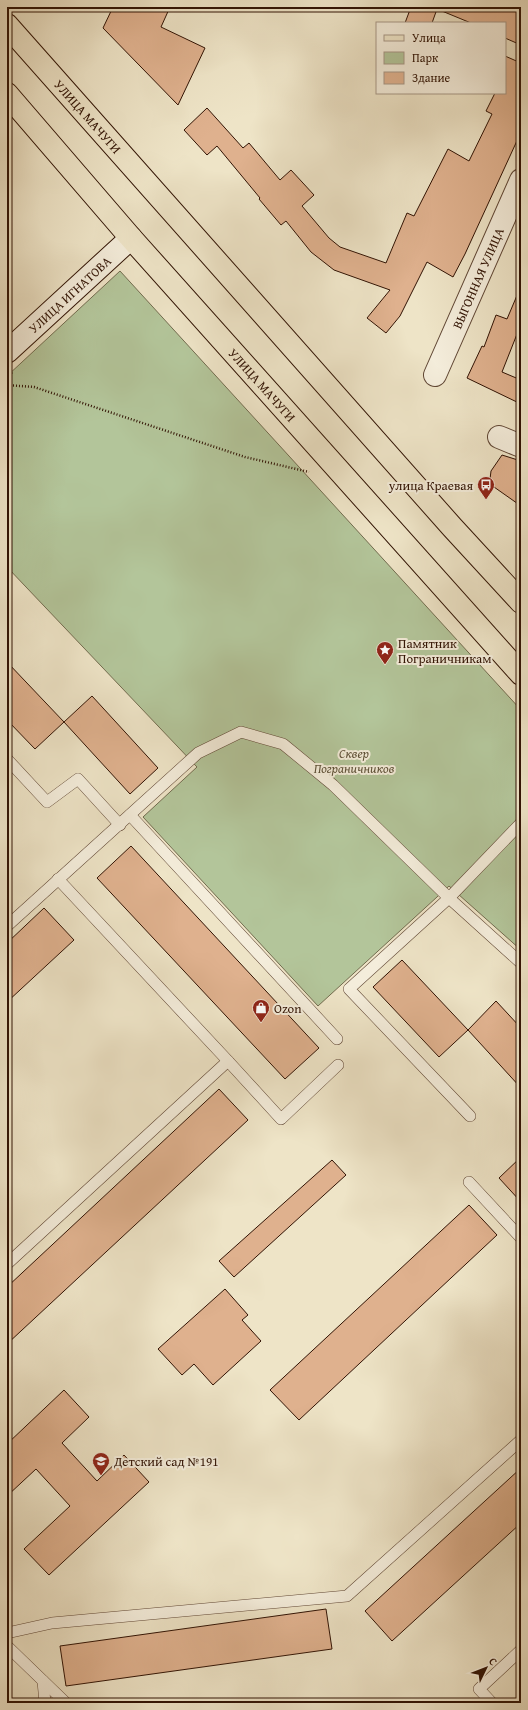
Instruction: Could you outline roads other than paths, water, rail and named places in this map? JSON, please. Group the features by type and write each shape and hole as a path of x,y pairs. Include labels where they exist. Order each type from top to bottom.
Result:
{"main road":[{"name":"УЛИЦА МАЧУГИ","path":"7,25 446,521 521,602"},
{"name":"УЛИЦА МАЧУГИ","path":"7,94 131,238 521,674"}],"street":[{"name":"ВЫГОННАЯ УЛИЦА","path":"435,375 521,180"},
{"name":"УЛИЦА ИГНАТОВА","path":"7,352 131,238"},
{"path":"499,437 521,446"}],"lane":[{"path":"7,926 198,753 241,732 283,744 333,785 449,898 521,963"},
{"path":"7,759 47,802 78,779 120,825"},
{"path":"130,815 337,1038"},
{"path":"470,1116 349,989 449,898 521,823"},
{"path":"58,879 281,1118 338,1065"},
{"path":"7,1264 228,1061"},
{"path":"469,1182 521,1238"},
{"path":"7,1633 52,1623 347,1596 521,1440"},
{"path":"7,1646 66,1703"},
{"path":"492,1703 479,1689 521,1650"},
{"path":"43,1681 45,1703"}],"place":[{"name":"улица Краевая","path":"486,500"},
{"name":"Памятник Пограничникам","path":"385,665"},
{"name":"Ozon","path":"261,1023"},
{"name":"Детский сад №191","path":"101,1476"}],"park label":[{"name":"Сквер Пограничников","path":"354,760"}]}
